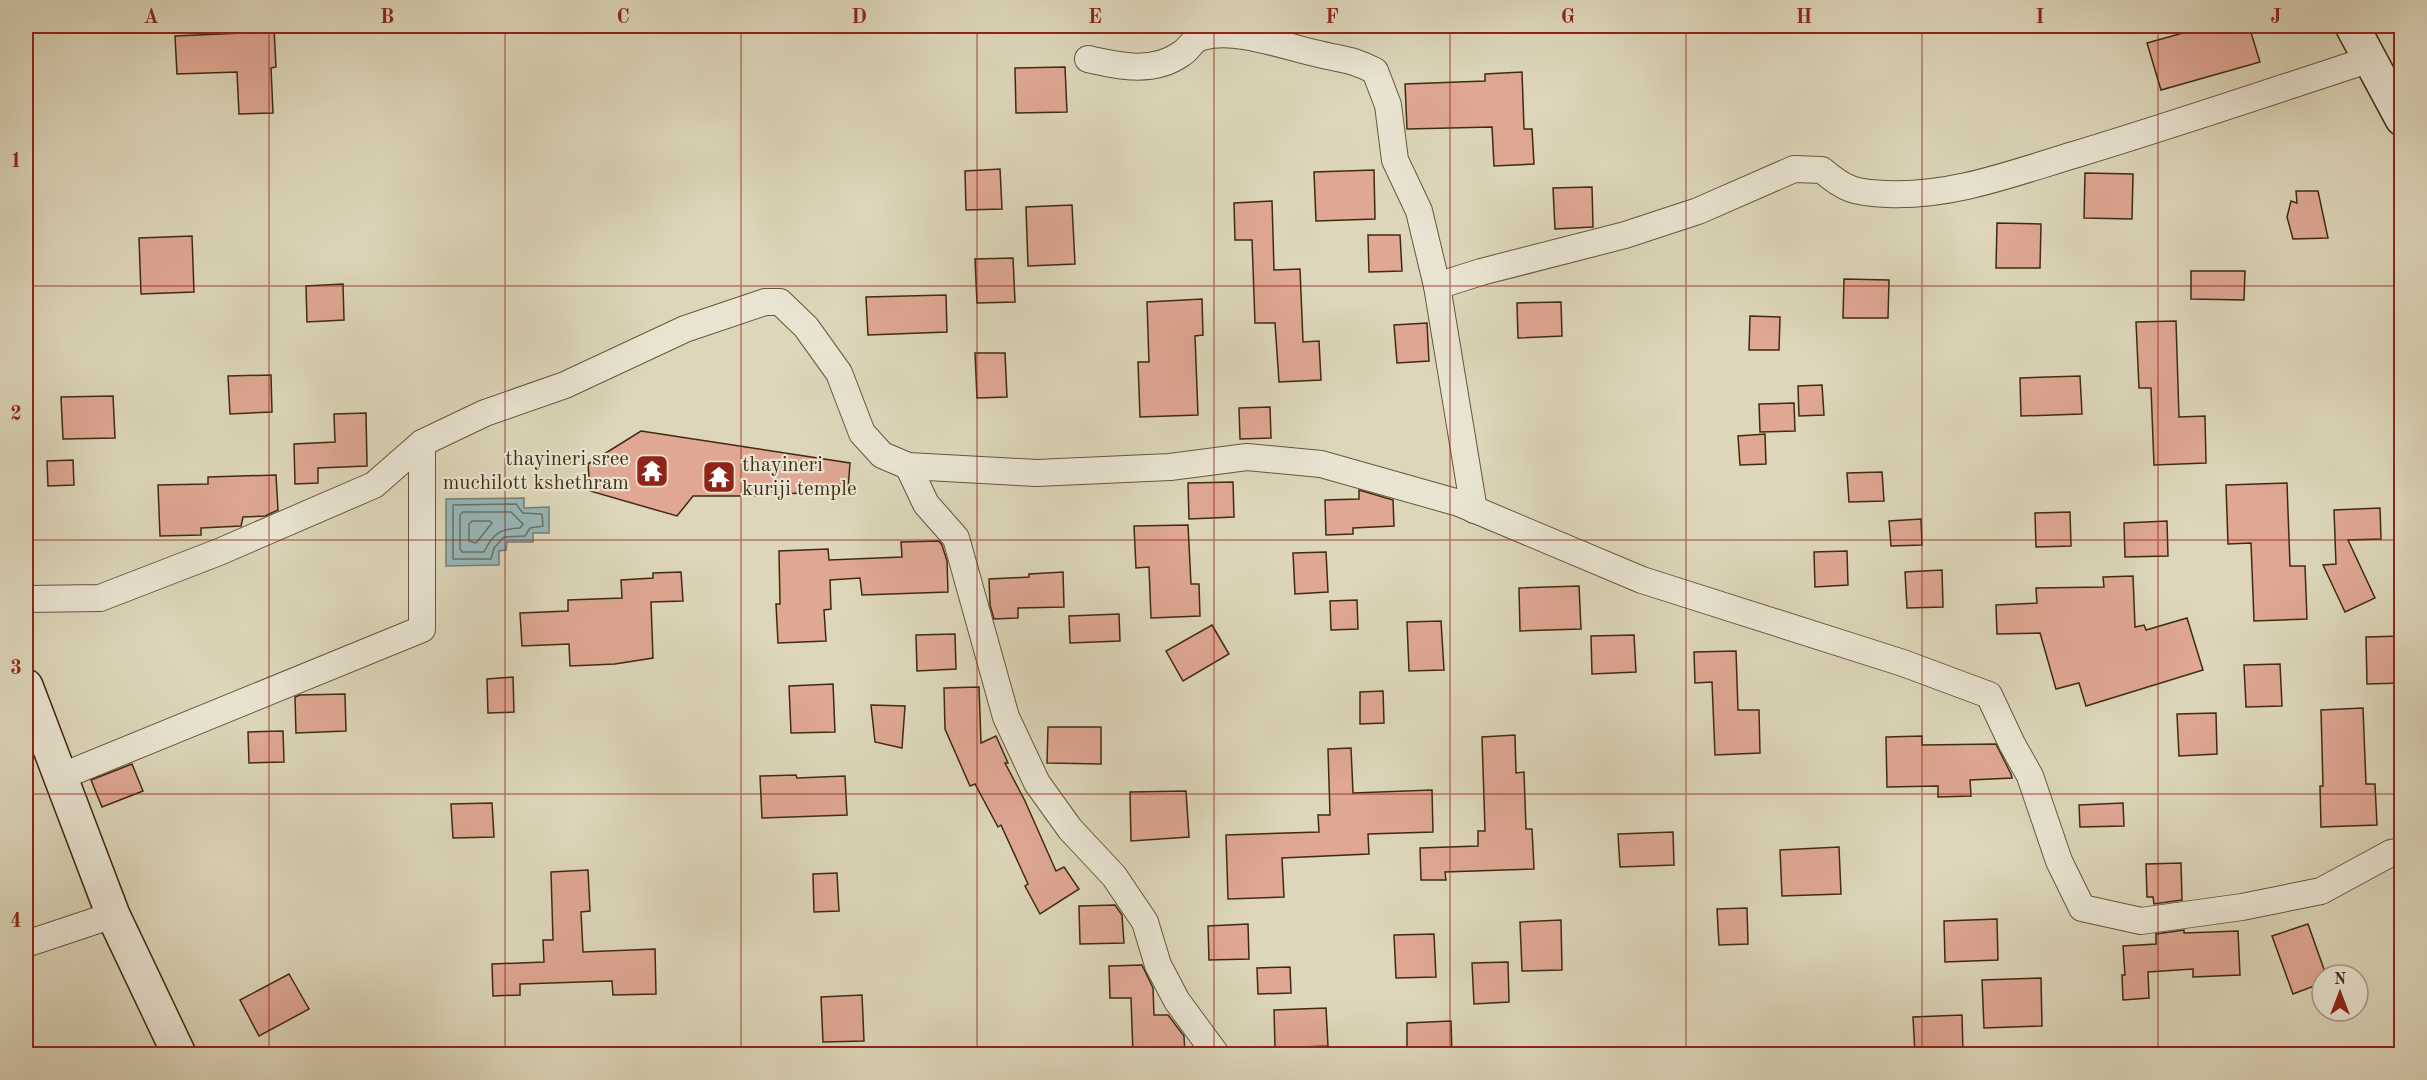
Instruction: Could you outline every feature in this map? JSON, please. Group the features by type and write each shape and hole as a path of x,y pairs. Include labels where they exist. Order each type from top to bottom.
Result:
{"main road":[{"path":"2352,26 2402,119"},
{"path":"26,686 113,915 179,1054"}],"street":[{"path":"1088,59 1129,68 1161,63 1182,54 1192,42 1203,36 1258,37 1318,54 1356,61 1375,71 1388,105 1395,160 1419,211 1437,286 1474,510"},
{"path":"1437,286 1481,272 1625,236 1698,211 1794,169 1822,170 1841,187 1866,193 1890,195 1964,188 2167,126 2371,59"},
{"path":"26,599 100,598 219,552 374,485 422,443 485,413 565,385 685,329 765,302 780,302 806,327 839,373 862,433 882,455 908,466 1037,473 1170,468 1247,458 1321,464 1459,503 1642,580 1903,663 1989,695 2030,776 2059,861 2082,908 2141,921 2242,907 2320,891 2391,853 2402,851"},
{"path":"60,777 422,629 422,443"},
{"path":"908,466 926,504 956,538 1006,717 1037,783 1070,829 1114,876 1145,922 1158,964 1177,1001 1216,1054"},
{"path":"26,944 113,915"}],"water":[{"path":"524,498 524,508 549,507 549,533 533,533 533,542 507,542 506,550 499,551 499,565 446,566 446,499"}],"building":[{"path":"2208,26 2249,26 2260,62 2161,90 2147,43"},
{"path":"274,28 276,67 271,68 273,113 239,114 237,72 177,74 175,36 242,33 242,29"},
{"path":"1065,67 1067,112 1016,113 1015,68"},
{"path":"1522,72 1524,129 1532,129 1534,164 1494,166 1492,127 1407,129 1405,84 1485,81 1485,74"},
{"path":"1000,169 1002,209 966,210 965,171"},
{"path":"1374,170 1375,219 1316,221 1314,172"},
{"path":"2085,173 2133,174 2132,219 2084,218"},
{"path":"1592,187 1593,227 1555,229 1553,188"},
{"path":"2296,191 2318,191 2328,238 2293,239 2287,217 2291,201 2297,203"},
{"path":"1272,201 1274,270 1300,269 1303,342 1319,341 1321,380 1279,382 1275,323 1255,323 1252,240 1235,240 1234,203"},
{"path":"1072,205 1075,264 1028,266 1026,207"},
{"path":"1997,223 2041,224 2040,268 1996,268"},
{"path":"1368,235 1400,235 1402,271 1369,272"},
{"path":"192,236 194,292 141,294 139,238"},
{"path":"1013,258 1015,302 977,303 975,259"},
{"path":"2191,271 2245,271 2244,300 2191,299"},
{"path":"1844,279 1889,280 1888,318 1843,318"},
{"path":"343,284 344,320 307,322 306,286"},
{"path":"946,295 947,332 868,335 866,297"},
{"path":"1202,299 1203,335 1195,336 1198,415 1140,417 1138,362 1149,362 1147,302"},
{"path":"1561,302 1562,336 1518,338 1517,303"},
{"path":"1750,316 1780,317 1779,350 1749,350"},
{"path":"2176,321 2179,417 2205,416 2206,463 2154,465 2151,388 2139,388 2136,322"},
{"path":"1427,323 1429,361 1397,363 1394,325"},
{"path":"975,353 1005,353 1007,397 977,398"},
{"path":"271,375 272,412 230,414 228,376"},
{"path":"2080,376 2082,414 2021,416 2020,378"},
{"path":"1822,385 1824,415 1799,416 1798,386"},
{"path":"113,396 115,438 63,439 61,397"},
{"path":"1794,403 1795,431 1760,432 1759,404"},
{"path":"1270,407 1271,438 1240,439 1239,408"},
{"path":"366,413 367,466 318,468 318,483 295,484 294,444 335,442 334,414"},
{"name":"thayineri kuriji temple","path":"641,431 850,463 848,490 752,496 693,496 677,516 590,491 588,464"},
{"path":"1765,434 1766,464 1740,465 1738,436"},
{"path":"73,460 74,485 48,486 47,461"},
{"path":"1882,472 1884,501 1849,502 1847,473"},
{"path":"276,475 278,510 265,516 243,517 241,526 201,528 201,535 160,536 158,485 208,484 208,477"},
{"path":"1233,482 1234,517 1189,519 1188,483"},
{"path":"2287,483 2290,566 2305,566 2307,619 2254,621 2251,543 2228,544 2226,485"},
{"path":"1359,490 1393,500 1394,526 1353,528 1353,534 1326,535 1325,500 1359,499"},
{"path":"2380,508 2381,539 2348,540 2375,598 2345,612 2323,565 2336,564 2334,510"},
{"path":"2070,512 2071,546 2036,547 2035,513"},
{"path":"1921,519 1922,545 1891,546 1889,521"},
{"path":"2167,521 2168,556 2125,557 2124,523"},
{"path":"1188,525 1191,584 1199,584 1200,616 1151,618 1149,567 1136,568 1134,526"},
{"path":"939,541 947,561 948,592 862,595 860,578 830,580 831,609 824,610 826,641 778,643 776,604 780,604 779,551 828,549 829,560 902,557 901,542"},
{"path":"1847,551 1848,585 1815,587 1814,552"},
{"path":"1326,552 1328,592 1295,594 1293,553"},
{"path":"1942,570 1943,607 1907,608 1905,572"},
{"path":"681,572 683,601 651,602 653,658 615,664 570,666 569,644 522,646 520,613 568,611 568,600 622,598 621,580 653,578 653,573"},
{"path":"1063,572 1064,607 1018,608 1018,618 994,619 990,605 989,579"},
{"path":"2133,576 2135,627 2144,625 2146,630 2187,618 2203,670 2086,706 2079,683 2056,689 2040,633 1997,634 1996,605 2037,603 2036,588 2104,587 2103,577"},
{"path":"1579,586 1581,629 1520,631 1519,588"},
{"path":"1357,600 1358,629 1331,630 1330,601"},
{"path":"1119,614 1120,641 1070,643 1069,616"},
{"path":"1441,621 1444,670 1409,671 1407,622"},
{"path":"1212,625 1229,654 1183,681 1166,651"},
{"path":"955,634 956,669 917,671 916,635"},
{"path":"1634,635 1636,672 1592,674 1591,636"},
{"path":"2402,636 2402,683 2367,684 2366,637"},
{"path":"1736,651 1738,710 1759,710 1760,753 1715,755 1712,682 1695,683 1694,652"},
{"path":"2280,664 2282,706 2246,707 2244,665"},
{"path":"513,677 514,712 488,713 487,679"},
{"path":"833,684 835,732 791,733 789,686"},
{"path":"979,687 981,743 996,736 1008,763 1005,763 1025,801 1056,871 1064,867 1079,889 1040,914 1025,886 1028,884 1001,825 998,827 975,784 970,786 945,729 944,688"},
{"path":"1383,691 1384,723 1360,724 1360,692"},
{"path":"345,694 346,731 296,733 295,697"},
{"path":"871,705 905,706 902,748 875,742"},
{"path":"2363,708 2366,784 2375,784 2377,825 2321,827 2320,786 2323,786 2321,710"},
{"path":"2216,713 2217,754 2179,756 2177,714"},
{"path":"1048,727 1101,727 1101,764 1047,763"},
{"path":"283,731 284,762 249,763 248,732"},
{"path":"1515,735 1516,773 1524,772 1526,829 1532,829 1534,869 1445,872 1446,880 1421,880 1420,848 1478,846 1478,831 1485,831 1482,737"},
{"path":"1922,736 1922,745 1996,744 2012,778 1970,780 1971,796 1938,797 1938,786 1887,787 1886,737"},
{"path":"1351,748 1353,793 1432,790 1433,832 1368,834 1369,854 1282,858 1284,897 1228,899 1226,835 1319,832 1318,815 1330,815 1328,749"},
{"path":"132,764 143,791 102,807 91,780"},
{"path":"796,775 797,778 845,776 847,815 762,818 760,776"},
{"path":"1186,791 1189,837 1131,841 1130,792"},
{"path":"492,803 494,837 453,838 451,804"},
{"path":"2123,803 2124,826 2080,827 2079,805"},
{"path":"1673,832 1674,865 1620,867 1618,834"},
{"path":"1839,847 1841,894 1782,896 1780,850"},
{"path":"2181,863 2182,900 2154,904 2153,897 2147,897 2146,864"},
{"path":"588,870 590,911 581,912 583,952 655,949 656,994 613,995 612,981 520,984 520,995 493,996 492,964 544,962 543,940 553,940 551,872"},
{"path":"837,873 839,911 814,912 813,874"},
{"path":"1115,905 1122,915 1124,943 1080,944 1079,906"},
{"path":"1747,908 1748,944 1719,945 1717,909"},
{"path":"1997,919 1998,960 1945,962 1944,921"},
{"path":"1561,920 1562,970 1522,971 1520,922"},
{"path":"1248,924 1249,959 1209,960 1208,926"},
{"path":"2308,924 2322,963 2310,963 2310,988 2293,994 2272,936"},
{"path":"2184,930 2184,933 2238,931 2240,975 2193,977 2193,969 2148,972 2149,998 2123,1000 2122,975 2125,975 2123,946 2156,944 2156,934"},
{"path":"1434,934 1436,977 1396,978 1394,935"},
{"path":"1508,962 1509,1002 1474,1004 1472,963"},
{"path":"1142,965 1153,988 1154,1015 1168,1015 1184,1036 1185,1054 1133,1054 1131,998 1110,998 1109,966"},
{"path":"1290,967 1291,993 1258,994 1257,968"},
{"path":"289,974 309,1009 259,1036 240,1000"},
{"path":"2041,978 2042,1026 1984,1028 1982,980"},
{"path":"862,995 864,1041 823,1042 821,997"},
{"path":"1326,1008 1328,1046 1275,1048 1274,1010"},
{"path":"1962,1015 1963,1054 1915,1054 1913,1017"},
{"path":"1451,1021 1452,1054 1407,1054 1407,1023"}],"place":[{"name":"thayineri sree muchilott kshethram","path":"652,471"},
{"name":"thayineri kuriji temple","path":"719,477"}]}
